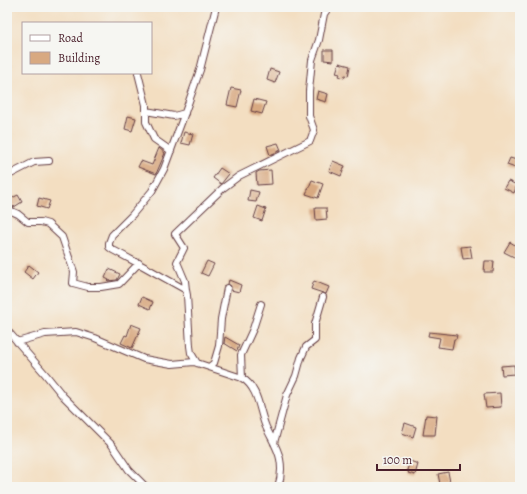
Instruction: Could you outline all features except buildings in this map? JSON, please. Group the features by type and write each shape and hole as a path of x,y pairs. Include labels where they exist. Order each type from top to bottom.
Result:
{"street":[{"path":"186,290 139,263 112,250 109,247 109,243 112,235 132,215 159,180 200,70 216,7"},
{"path":"197,363 191,353 185,281 177,262 184,248 175,234 223,188 239,176 310,141 314,130 309,116 309,91 312,60 319,40 324,14 329,7"},
{"path":"138,74 146,105 146,122 154,139 171,151"},
{"path":"146,111 174,116 185,113"},
{"path":"7,176 34,162 49,161"},
{"path":"7,208 28,222 41,222 48,224 62,236 72,261 74,283 88,287 101,287 119,284 139,263"},
{"path":"209,366 214,363 219,346 221,319 227,288"},
{"path":"274,443 287,395 296,376 301,358 306,347 315,340 315,324 323,297"},
{"path":"242,378 241,355 253,329 261,304"},
{"path":"7,330 63,396 112,445 129,470 146,487"},
{"path":"17,342 36,335 76,332 144,358 172,364 197,363 242,378 247,381 255,394 280,458 281,475 278,487"}]}
